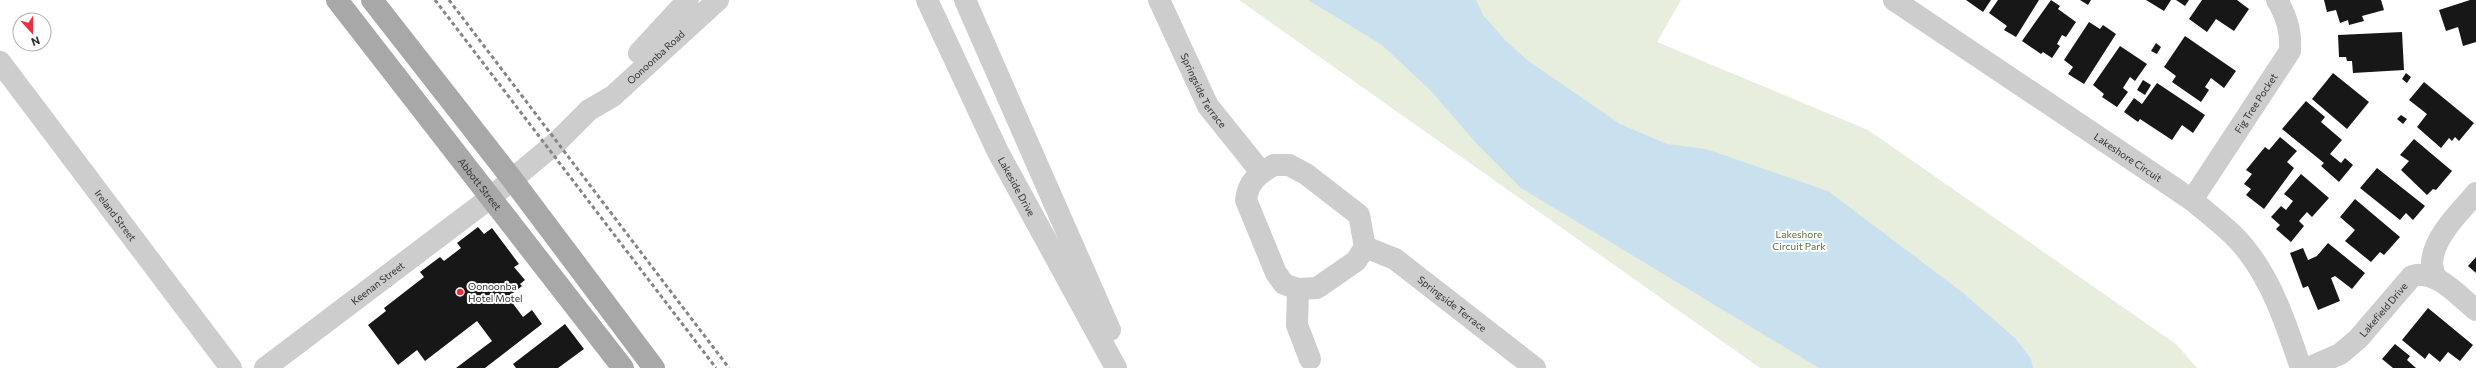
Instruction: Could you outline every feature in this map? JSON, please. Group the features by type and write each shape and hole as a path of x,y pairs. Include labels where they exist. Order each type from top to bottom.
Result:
{"main road":[{"name":"Abbott Street","path":"338,0 623,368"},
{"path":"372,0 512,180 654,368"}],"street":[{"name":"Oonoonba Road","path":"589,110 601,89 654,38 688,0"},
{"name":"Oonoonba Road","path":"490,198 557,142 589,110 613,96 718,0"},
{"path":"915,0 952,58"},
{"name":"Lakeside Drive","path":"927,0 952,58 998,152 1116,368"},
{"path":"965,0 1127,368"},
{"name":"Springside Terrace","path":"1159,0 1208,106 1260,172"},
{"name":"Lakeshore Circuit","path":"1894,0 2192,200 2221,224 2251,257 2269,285 2301,368"},
{"name":"Fig Tree Pocket","path":"2192,200 2290,50 2291,33 2284,12 2277,0"},
{"name":"Ireland Street","path":"0,62 232,368"},
{"path":"1274,165 1289,165 1306,174 1359,215 1365,247 1356,261 1317,288 1298,289 1284,284 1276,273 1246,200 1247,190 1260,172 1274,165"},
{"path":"2476,193 2443,233 2436,248 2432,263 2435,277 2476,310"},
{"name":"Keenan Street","path":"265,368 490,198"},
{"name":"Springside Terrace","path":"1365,247 1395,259 1535,368"},
{"name":"Lakefield Drive","path":"2308,368 2340,354 2358,339 2406,280 2420,274 2435,277"},
{"path":"1298,289 1297,325 1310,359"}],"green space":[{"name":"Lakeshore Circuit Park","path":"1239,0 1681,0 1657,42 1868,130 2176,344 2197,368 1760,368"}],"water":[{"path":"1308,0 1476,0 1483,15 1505,40 1527,60 1620,124 1667,144 1706,149 1828,191 1962,292 2016,339 2031,359 2033,368 1819,368 1521,188 1476,143 1431,91 1382,45"}],"building":[{"path":"1966,0 1991,0 1983,12"},
{"path":"1998,0 2039,0 2016,37 2004,30 2007,26 1989,13"},
{"path":"2051,0 2060,6 2058,9 2076,22 2066,37 2062,35 2057,44 2060,46 2052,58 2043,52 2041,54 2022,41"},
{"path":"2080,0 2091,0 2088,5"},
{"path":"2146,0 2171,0 2164,11"},
{"path":"2176,0 2189,0 2185,6"},
{"path":"2202,0 2237,0 2249,9 2234,31 2216,19 2207,32 2189,19"},
{"path":"2324,0 2381,0 2384,10 2362,16 2364,21 2349,25 2348,20 2340,23 2336,10 2327,12"},
{"path":"2470,0 2476,0 2476,42 2463,46 2458,27 2446,31 2439,10"},
{"path":"2089,22 2100,29 2103,25 2116,34 2084,84 2068,74 2073,67 2064,60"},
{"path":"2402,32 2404,70 2353,73 2352,61 2347,61 2346,57 2339,57 2338,35"},
{"path":"2185,36 2236,71 2224,88 2211,78 2205,87 2209,90 2201,102 2172,82 2176,76 2164,67"},
{"path":"2156,43 2161,47 2157,54 2151,51"},
{"path":"2120,46 2147,64 2135,81 2130,77 2123,88 2128,92 2117,107 2102,97 2104,94 2093,85"},
{"path":"2333,73 2369,102 2347,129 2312,99"},
{"path":"2406,73 2411,77 2407,83 2402,79"},
{"path":"2143,80 2151,85 2145,95 2137,90"},
{"path":"2424,82 2474,123 2459,141 2455,137 2452,141 2449,138 2441,148 2417,127 2427,114 2409,100"},
{"path":"2157,83 2205,115 2193,133 2182,125 2172,140 2140,119 2138,122 2124,112 2134,98 2142,104"},
{"path":"2306,101 2325,117 2321,122 2342,140 2330,154 2341,163 2345,158 2353,165 2339,182 2321,166 2324,163 2282,129"},
{"path":"2401,115 2407,119 2403,124 2397,119"},
{"path":"2280,137 2297,151 2287,162 2294,168 2264,209 2246,195 2251,189 2244,184 2252,174 2246,170 2265,147 2269,150"},
{"path":"2414,139 2452,171 2436,190 2433,189 2427,195 2401,170 2409,161 2400,155"},
{"path":"2377,168 2425,206 2413,220 2406,213 2400,220 2360,188"},
{"path":"2301,174 2329,198 2312,217 2307,212 2299,221 2304,226 2291,242 2276,229 2280,225 2271,217 2281,206 2286,210 2293,201 2284,194"},
{"path":"2355,199 2400,237 2384,255 2380,252 2371,262 2345,241 2355,230 2340,217"},
{"name":"Oonoonba Hotel Motel","path":"478,227 484,234 492,228 519,264 514,267 525,280 520,284 522,286 508,297 523,317 532,310 542,324 485,368 456,368 492,341 477,321 425,361 417,350 398,365 368,325 386,311 384,308 424,277 420,272 440,257 444,261 461,248 457,243"},
{"path":"2328,243 2365,273 2352,289 2335,276 2331,278 2340,301 2318,310 2308,286 2303,288 2290,253 2303,248 2308,260 2317,256"},
{"path":"2476,257 2476,273 2468,266"},
{"path":"2428,308 2473,345 2460,361 2448,352 2440,362 2429,353 2425,359 2402,340"},
{"path":"565,324 584,349 558,368 516,368 513,364"},
{"path":"2395,344 2410,356 2407,360 2416,368 2393,368 2382,359"}],"railway":[{"path":"435,0 716,368"},
{"path":"449,0 729,368"}],"place":[{"name":"Oonoonba Hotel Motel","path":"460,292"}]}
